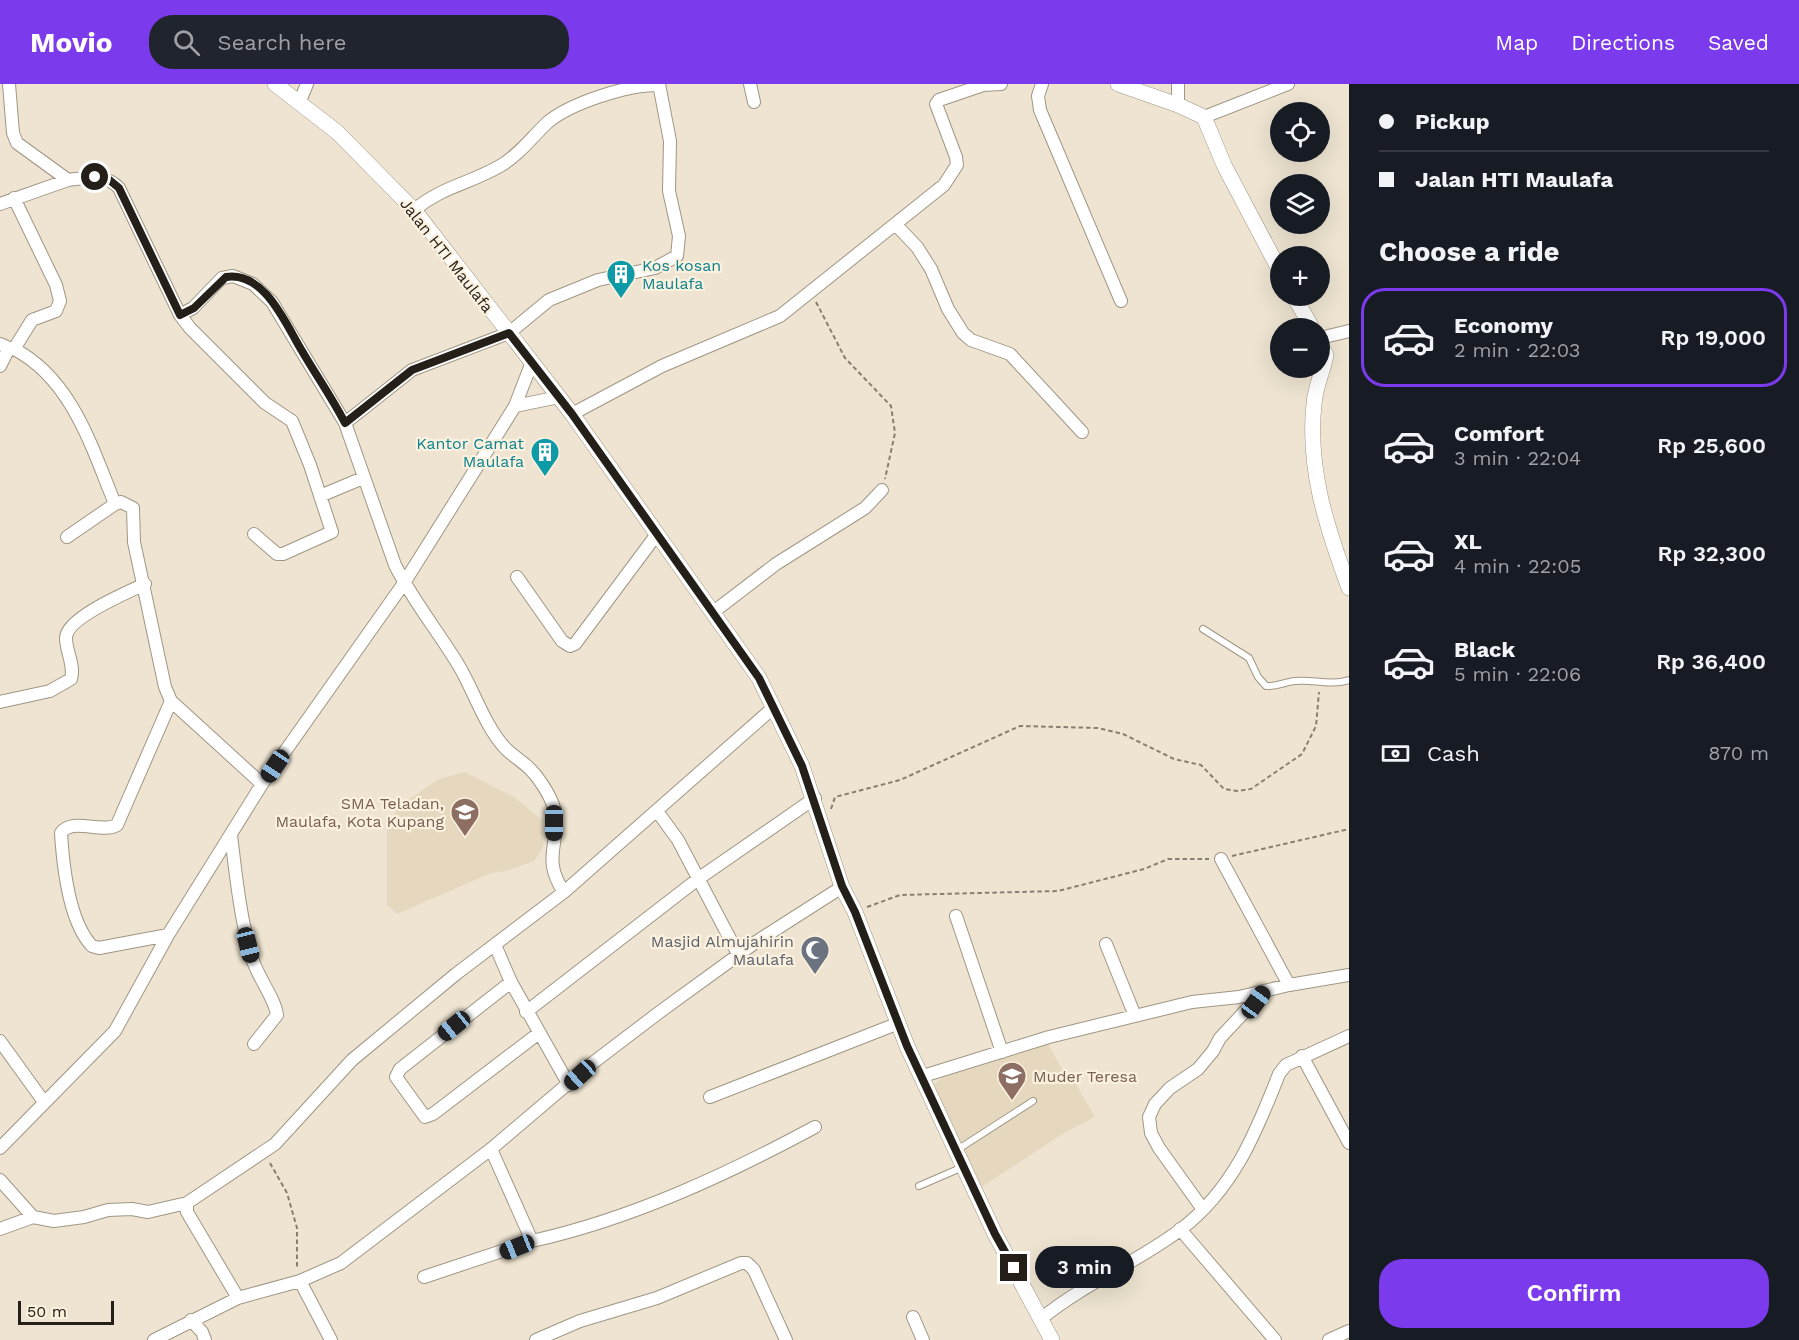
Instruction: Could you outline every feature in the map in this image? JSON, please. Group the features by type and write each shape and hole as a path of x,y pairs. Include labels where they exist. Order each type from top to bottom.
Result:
{"street":[{"path":"9,84 13,134 17,142 68,180"},
{"name":"Jalan HTI Maulafa","path":"275,84 300,101 349,143 414,210 572,414 759,678 814,798 842,886 855,912 899,1023 995,1234 1052,1340"},
{"path":"300,101 307,84"},
{"path":"750,84 754,102"},
{"path":"572,414 662,366 780,316 897,226 944,185 957,165 936,104 939,100 983,85 1001,84"},
{"path":"1042,84 1038,96 1040,110 1121,301"},
{"path":"1118,84 1178,105 1204,117 1224,165 1270,252"},
{"path":"1178,84 1178,105"},
{"path":"1204,117 1288,84"},
{"path":"345,423 412,370 509,333 549,300 598,280 656,268 677,256 679,236 669,191 670,141 666,112 658,85 608,94 562,113 549,122 512,159 485,174 434,194 414,210"},
{"path":"0,204 68,180 107,178 119,188 180,315 197,337 265,403 292,420 333,528 328,536 283,554 277,554 254,534"},
{"path":"0,366 8,347 32,320 56,311 60,301 56,285 14,198"},
{"path":"897,226 916,247 931,269 948,309 963,333 970,340 1010,354 1082,432"},
{"path":"180,315 194,308 226,277 233,276 253,284 283,316 345,423 394,565 459,666 506,749 525,762 542,783 554,808 551,860 555,878 564,892"},
{"path":"1330,336 1349,331"},
{"path":"8,347 45,369 64,393 115,504"},
{"path":"0,1148 115,1031 168,935 262,784 404,583 515,406 532,362"},
{"path":"1320,378 1314,402 1312,455 1328,532 1349,588"},
{"path":"515,406 559,397"},
{"path":"320,496 363,478"},
{"path":"712,613 776,564 865,508 882,490"},
{"path":"67,537 115,504 121,502 133,508 132,530 165,687 171,701 262,784"},
{"path":"517,577 562,640 570,646 575,644 657,534"},
{"path":"0,702 50,691 71,679 73,667 66,636 69,628 96,609 145,584"},
{"path":"168,935 99,948 92,946 76,915 69,893 62,833 70,827 110,828 117,825 171,701"},
{"path":"0,1229 33,1216 70,1220 108,1210 132,1209 148,1212 186,1203 265,1153 297,1123 352,1059 456,974 564,892 773,708"},
{"path":"526,1012 698,879 814,798"},
{"path":"657,812 678,840 738,954"},
{"path":"231,835 240,915 257,973 276,1008 277,1015 254,1044"},
{"path":"1221,859 1289,985"},
{"path":"154,1340 238,1298 300,1281 341,1263 491,1149 590,1065 738,954 842,886"},
{"path":"956,916 1002,1052"},
{"path":"1106,944 1135,1016"},
{"path":"495,945 526,1012 569,1085"},
{"path":"923,1076 1002,1052 1192,1002 1348,977"},
{"path":"511,982 400,1069 397,1073 399,1082 425,1117 433,1114 539,1033"},
{"path":"1202,1209 1159,1148 1151,1133 1149,1117 1155,1104 1170,1088 1198,1069 1213,1051 1220,1038 1263,992"},
{"path":"710,1097 899,1023"},
{"path":"1042,1318 1066,1299 1180,1229 1202,1209 1223,1187 1247,1152 1279,1074 1289,1062 1349,1036"},
{"path":"0,1041 44,1102"},
{"path":"1302,1056 1349,1143"},
{"path":"424,1277 532,1241 622,1216 749,1162 815,1127"},
{"path":"491,1149 532,1241"},
{"path":"0,1180 33,1216"},
{"path":"186,1203 187,1212 238,1298"},
{"path":"1180,1229 1275,1340"},
{"path":"536,1340 580,1321 657,1298 741,1263 747,1263 754,1270 786,1340"},
{"path":"300,1281 331,1340"},
{"path":"913,1317 923,1340"},
{"path":"191,1320 202,1332 205,1340"},
{"path":"1329,1340 1349,1331"}],"lane":[{"path":"1203,629 1249,658 1258,677 1266,686 1276,687 1294,681 1320,683 1349,680"},
{"path":"956,1150 1032,1101"},
{"path":"919,1186 964,1167"}],"path":[{"path":"811,292 845,358 891,405 895,433 882,490"},
{"path":"835,797 900,780 1020,726 1098,728 1123,734 1174,759 1201,765 1224,789 1251,789 1302,754 1316,726 1320,683"},
{"path":"855,912 900,895 1058,891 1144,869 1168,859 1221,859 1349,829"},
{"path":"265,1153 287,1193 297,1228 296,1263 300,1281"}],"shaded area":[{"name":"SMA Teladan, Maulafa, Kota Kupang","path":"465,772 514,797 543,821 543,847 534,861 506,871 491,873 397,914 387,905 387,827 399,806 439,779"},
{"name":"Muder Teresa","path":"1048,1044 1068,1080 1073,1079 1095,1117 1064,1133 977,1190 931,1087 948,1073"}],"place":[{"name":"Kos kosan Maulafa","path":"621,300"},
{"name":"Kantor Camat Maulafa","path":"545,478"},
{"name":"SMA Teladan, Maulafa, Kota Kupang","path":"465,838"},
{"name":"Masjid Almujahirin Maulafa","path":"815,976"},
{"name":"Muder Teresa","path":"1012,1102"}],"route":[{"path":"95,177 107,178 119,188 180,315 194,308 222,278 233,276 253,284 283,316 345,423 412,370 509,333 615,473 759,678 802,766 842,886 855,912 907,1046 995,1234 1014,1268"}]}
